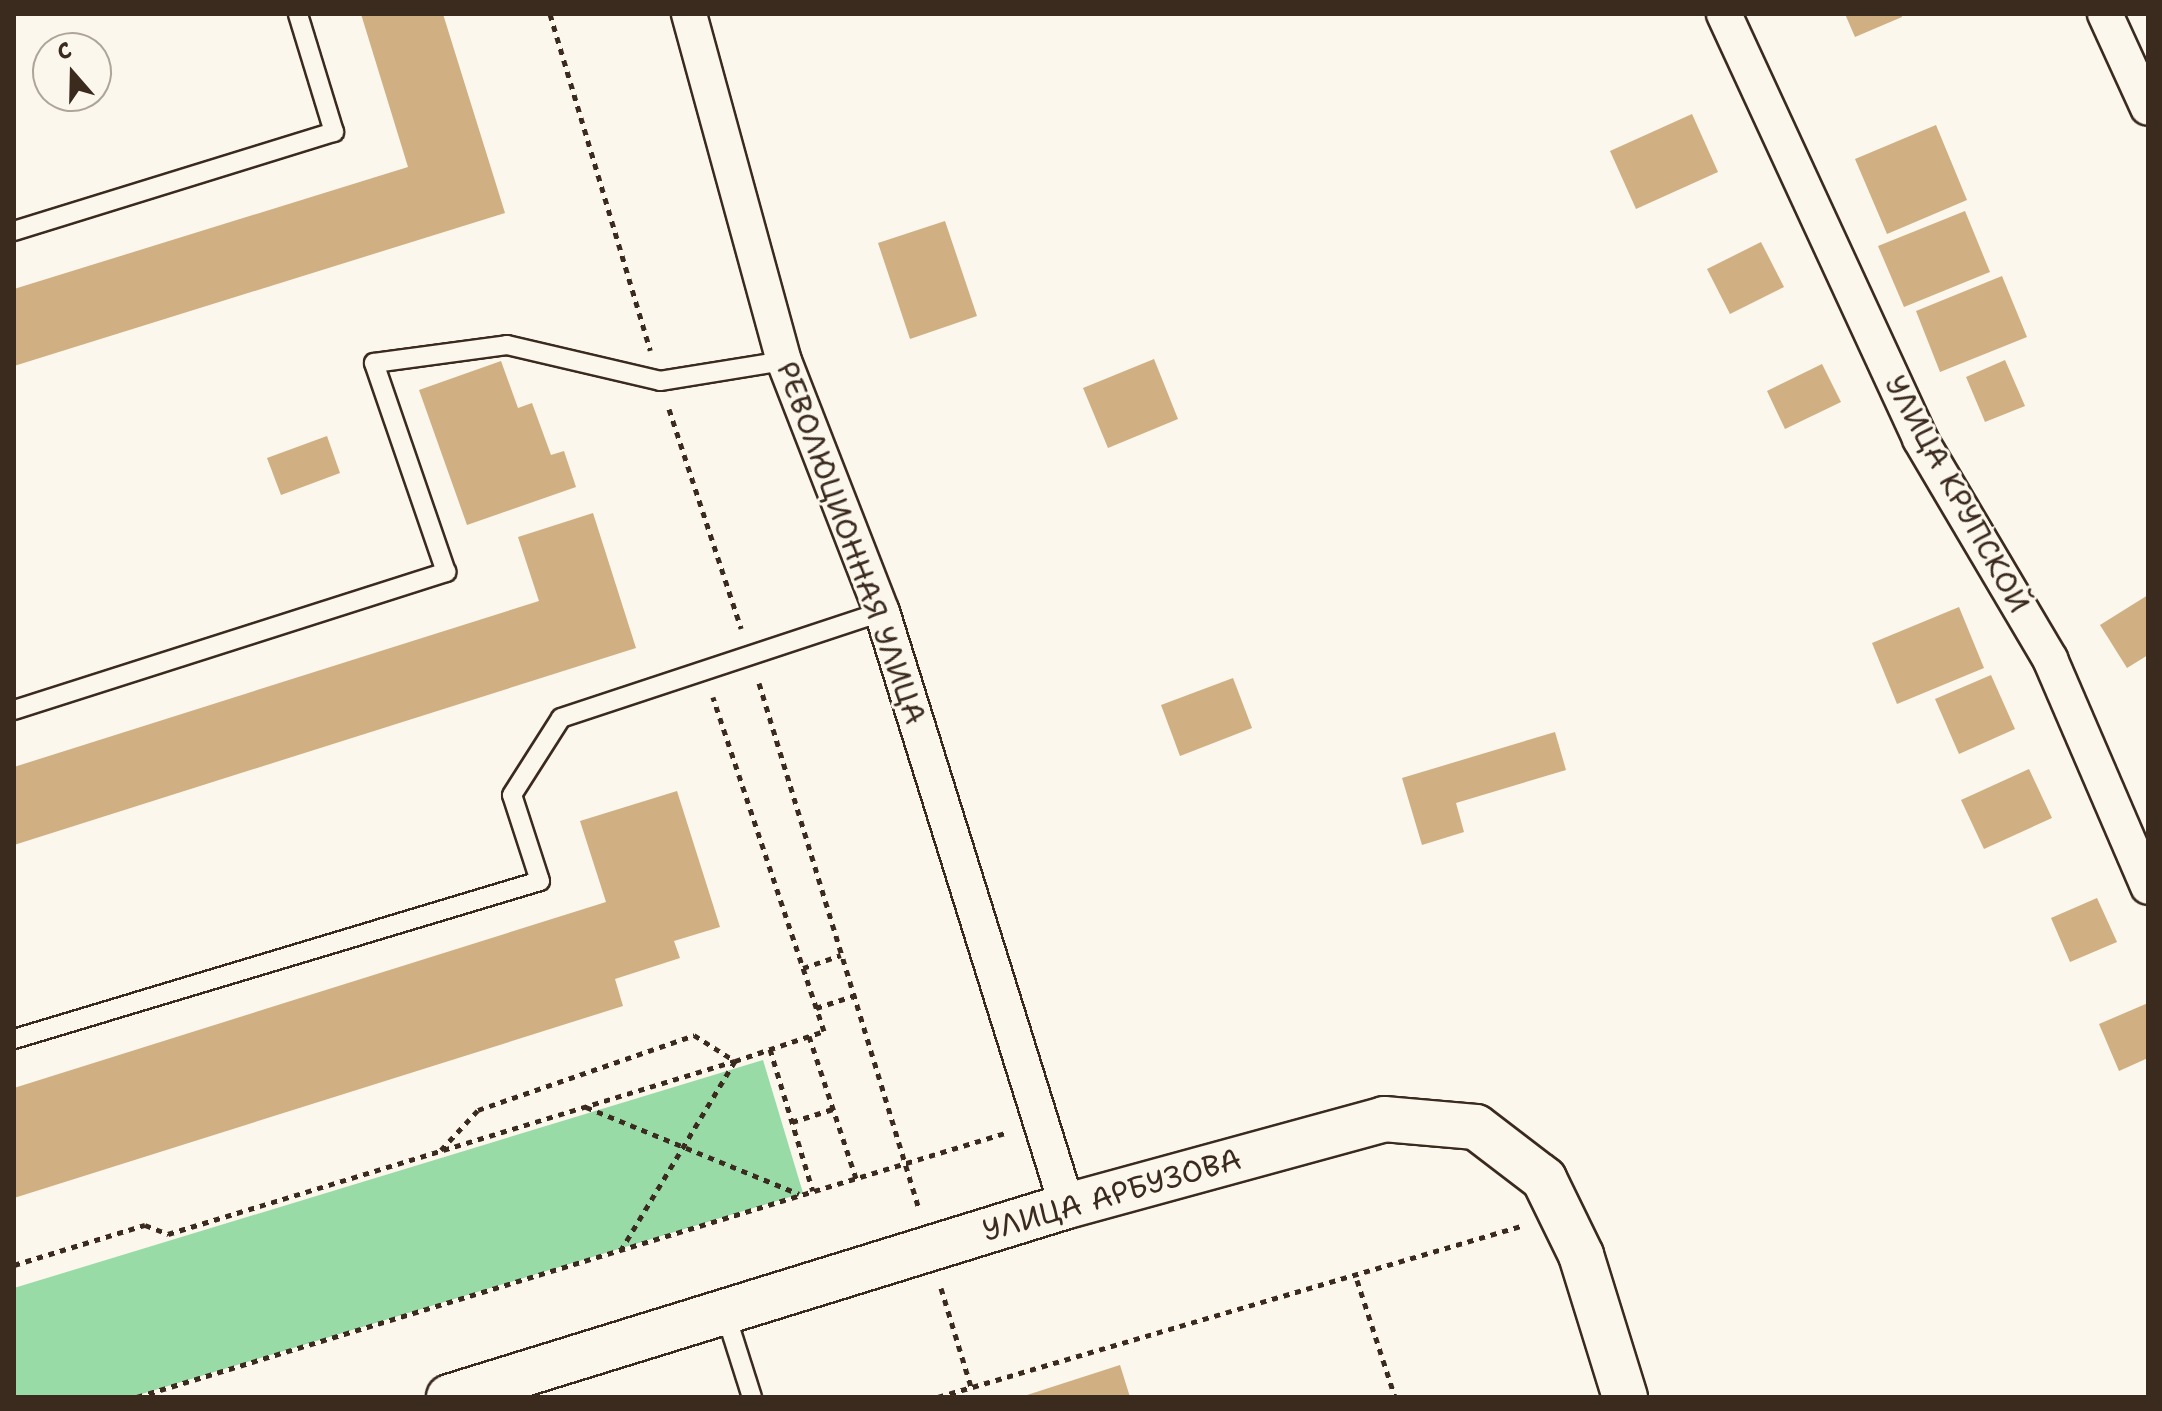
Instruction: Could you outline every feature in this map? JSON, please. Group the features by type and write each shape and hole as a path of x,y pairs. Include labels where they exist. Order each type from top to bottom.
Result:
{"street":[{"name":"РЕВОЛЮЦИОННАЯ УЛИЦА","path":"689,14 784,361 882,612 1067,1206"},
{"name":"УЛИЦА КРУПСКОЙ","path":"1724,14 1920,439 2050,659 2148,887"},
{"path":"2105,14 2148,108"},
{"name":"УЛИЦА АРБУЗОВА","path":"449,1397 1067,1206 1384,1119 1476,1127 1544,1179 1560,1214 1625,1397"}],"lane":[{"path":"14,231 334,132 298,14"},
{"path":"14,710 446,572 374,363 507,345 660,381 784,361"},
{"path":"14,1039 540,881 512,795 561,718 882,612"},
{"path":"725,1312 752,1397"}],"path":[{"path":"550,14 660,381 750,655 971,1387"},
{"path":"14,1265 145,1225 168,1234 824,1031 704,669"},
{"path":"803,968 841,955"},
{"path":"816,1008 854,996"},
{"path":"440,1151 478,1110 694,1035 735,1061"},
{"path":"809,1036 856,1178"},
{"path":"770,1049 813,1191"},
{"path":"621,1250 735,1061"},
{"path":"585,1107 800,1195"},
{"path":"792,1122 833,1109"},
{"path":"137,1397 1039,1122"},
{"path":"938,1397 1357,1280 1560,1214"},
{"path":"1357,1280 1395,1397"}],"green space":[{"path":"763,1060 803,1193 132,1397 14,1397 14,1288"}],"building":[{"path":"361,14 443,14 505,213 14,366 14,289 408,167"},
{"path":"1845,14 1901,14 1902,17 1855,37"},
{"path":"1692,114 1718,172 1636,209 1610,151"},
{"path":"1936,125 1967,200 1887,234 1855,159"},
{"path":"1965,211 1990,272 1904,307 1878,246"},
{"path":"945,221 977,316 910,339 878,243"},
{"path":"1761,242 1784,287 1730,314 1707,269"},
{"path":"2002,276 2027,337 1940,372 1916,311"},
{"path":"1154,359 1178,419 1108,448 1083,388"},
{"path":"2005,360 2025,406 1985,422 1966,377"},
{"path":"501,361 518,408 532,403 551,455 564,451 576,487 467,525 419,390"},
{"path":"1822,364 1841,402 1785,429 1767,391"},
{"path":"327,436 340,473 281,495 267,458"},
{"path":"593,513 636,648 14,845 14,767 539,601 518,537"},
{"path":"2148,595 2148,655 2127,668 2100,625"},
{"path":"1959,607 1984,668 1897,704 1872,643"},
{"path":"1991,675 2015,729 1959,754 1935,699"},
{"path":"1233,678 1252,728 1180,756 1161,705"},
{"path":"1555,732 1566,770 1456,803 1464,832 1422,845 1402,778"},
{"path":"2029,769 2052,818 1984,849 1961,800"},
{"path":"677,791 720,927 674,941 680,958 615,979 623,1006 14,1198 14,1088 606,902 580,821"},
{"path":"2097,898 2117,942 2070,962 2051,918"},
{"path":"2148,1003 2148,1058 2119,1071 2099,1024"},
{"path":"1120,1365 1130,1397 1024,1397 1024,1396"}]}
